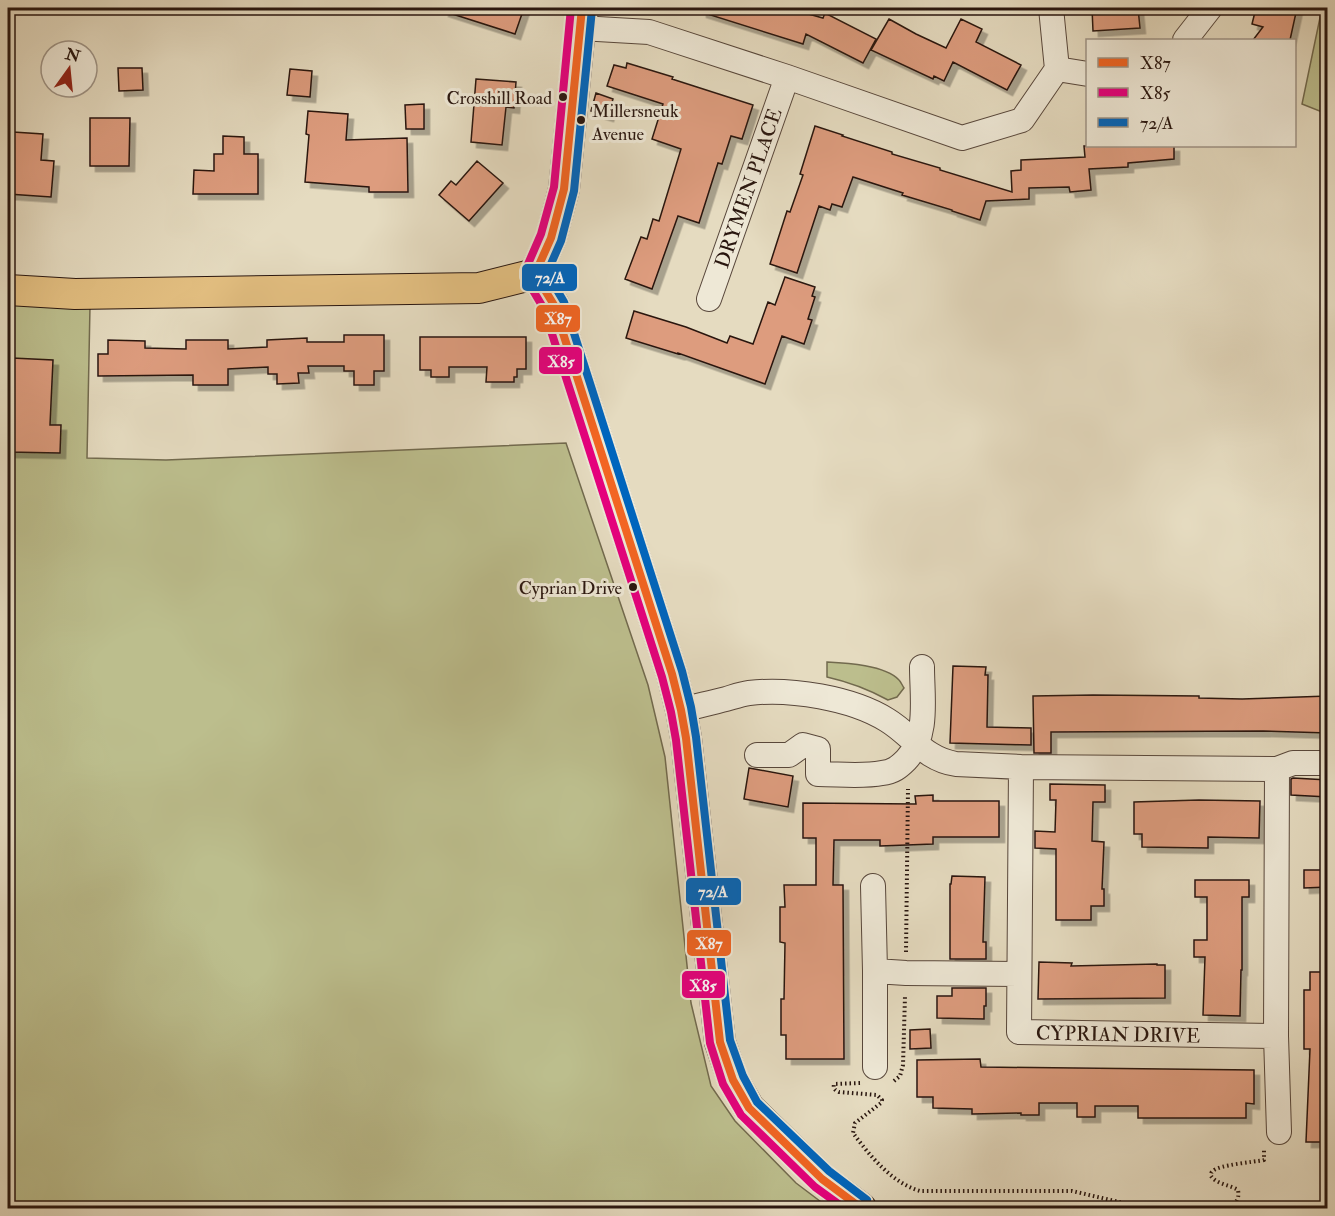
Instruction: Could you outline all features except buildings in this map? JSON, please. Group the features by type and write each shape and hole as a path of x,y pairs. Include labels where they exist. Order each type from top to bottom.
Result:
{"main road":[{"path":"535,274 551,238 564,189 581,18"},
{"path":"8,290 75,294 479,288 535,274"},
{"path":"535,274 554,305 672,674 681,710 720,1042 733,1080 749,1108 822,1179 861,1209"}],"street":[{"path":"581,18 649,32 962,138 1022,120 1057,69 1051,8"},
{"path":"1186,39 1210,8"},
{"path":"1057,69 1086,74"},
{"name":"DRYMEN PLACE","path":"709,299 787,77"},
{"path":"922,667 922,748"},
{"path":"681,710 748,693 786,693 824,697 856,706 888,720 922,748 946,763 956,764 1021,767 1277,769 1293,763 1328,763"},
{"path":"757,755 789,755 803,745 818,749 818,774 870,774 885,773 897,768 922,748"},
{"name":"CYPRIAN DRIVE","path":"1021,767 1018,1032 1276,1036"},
{"path":"1272,1135 1276,1036 1277,769"},
{"path":"873,886 878,1077"},
{"path":"875,971 1019,974"}],"path":[{"path":"922,748 907,792 903,1065 900,1076 895,1081 878,1077 834,1084 834,1090 839,1092 877,1095 882,1100 855,1123 854,1133 870,1156 899,1181 920,1191 1072,1191 1145,1209"},
{"path":"1225,1209 1234,1205 1239,1195 1238,1190 1213,1180 1211,1173 1229,1165 1264,1160 1272,1135"}],"green space":[{"path":"1322,8 1327,8 1327,114 1302,104"},
{"path":"8,303 90,306 87,458 166,460 566,443 648,685 665,757 691,1003 711,1086 735,1121 796,1183 829,1208 8,1208"},
{"path":"827,662 865,666 885,671 899,680 904,688 897,697 888,700 858,686 827,677"}],"transit line":[{"name":"X85","path":"571,8 554,187 541,234 525,271 525,277 544,309 662,677 671,712 710,1043 723,1084 741,1115 815,1187 844,1208"},
{"name":"X87","path":"582,8 564,189 551,238 535,274 554,305 672,674 681,710 720,1042 733,1080 749,1108 822,1179 861,1208"},
{"name":"72/A","path":"592,9 574,191 561,241 547,273 564,302 682,671 691,707 730,1040 743,1076 757,1102 829,1171 867,1200"}],"place":[{"name":"Crosshill Road","path":"563,97"},
{"name":"Millersneuk Avenue","path":"581,120"},
{"name":"Cyprian Drive","path":"633,587"}]}
